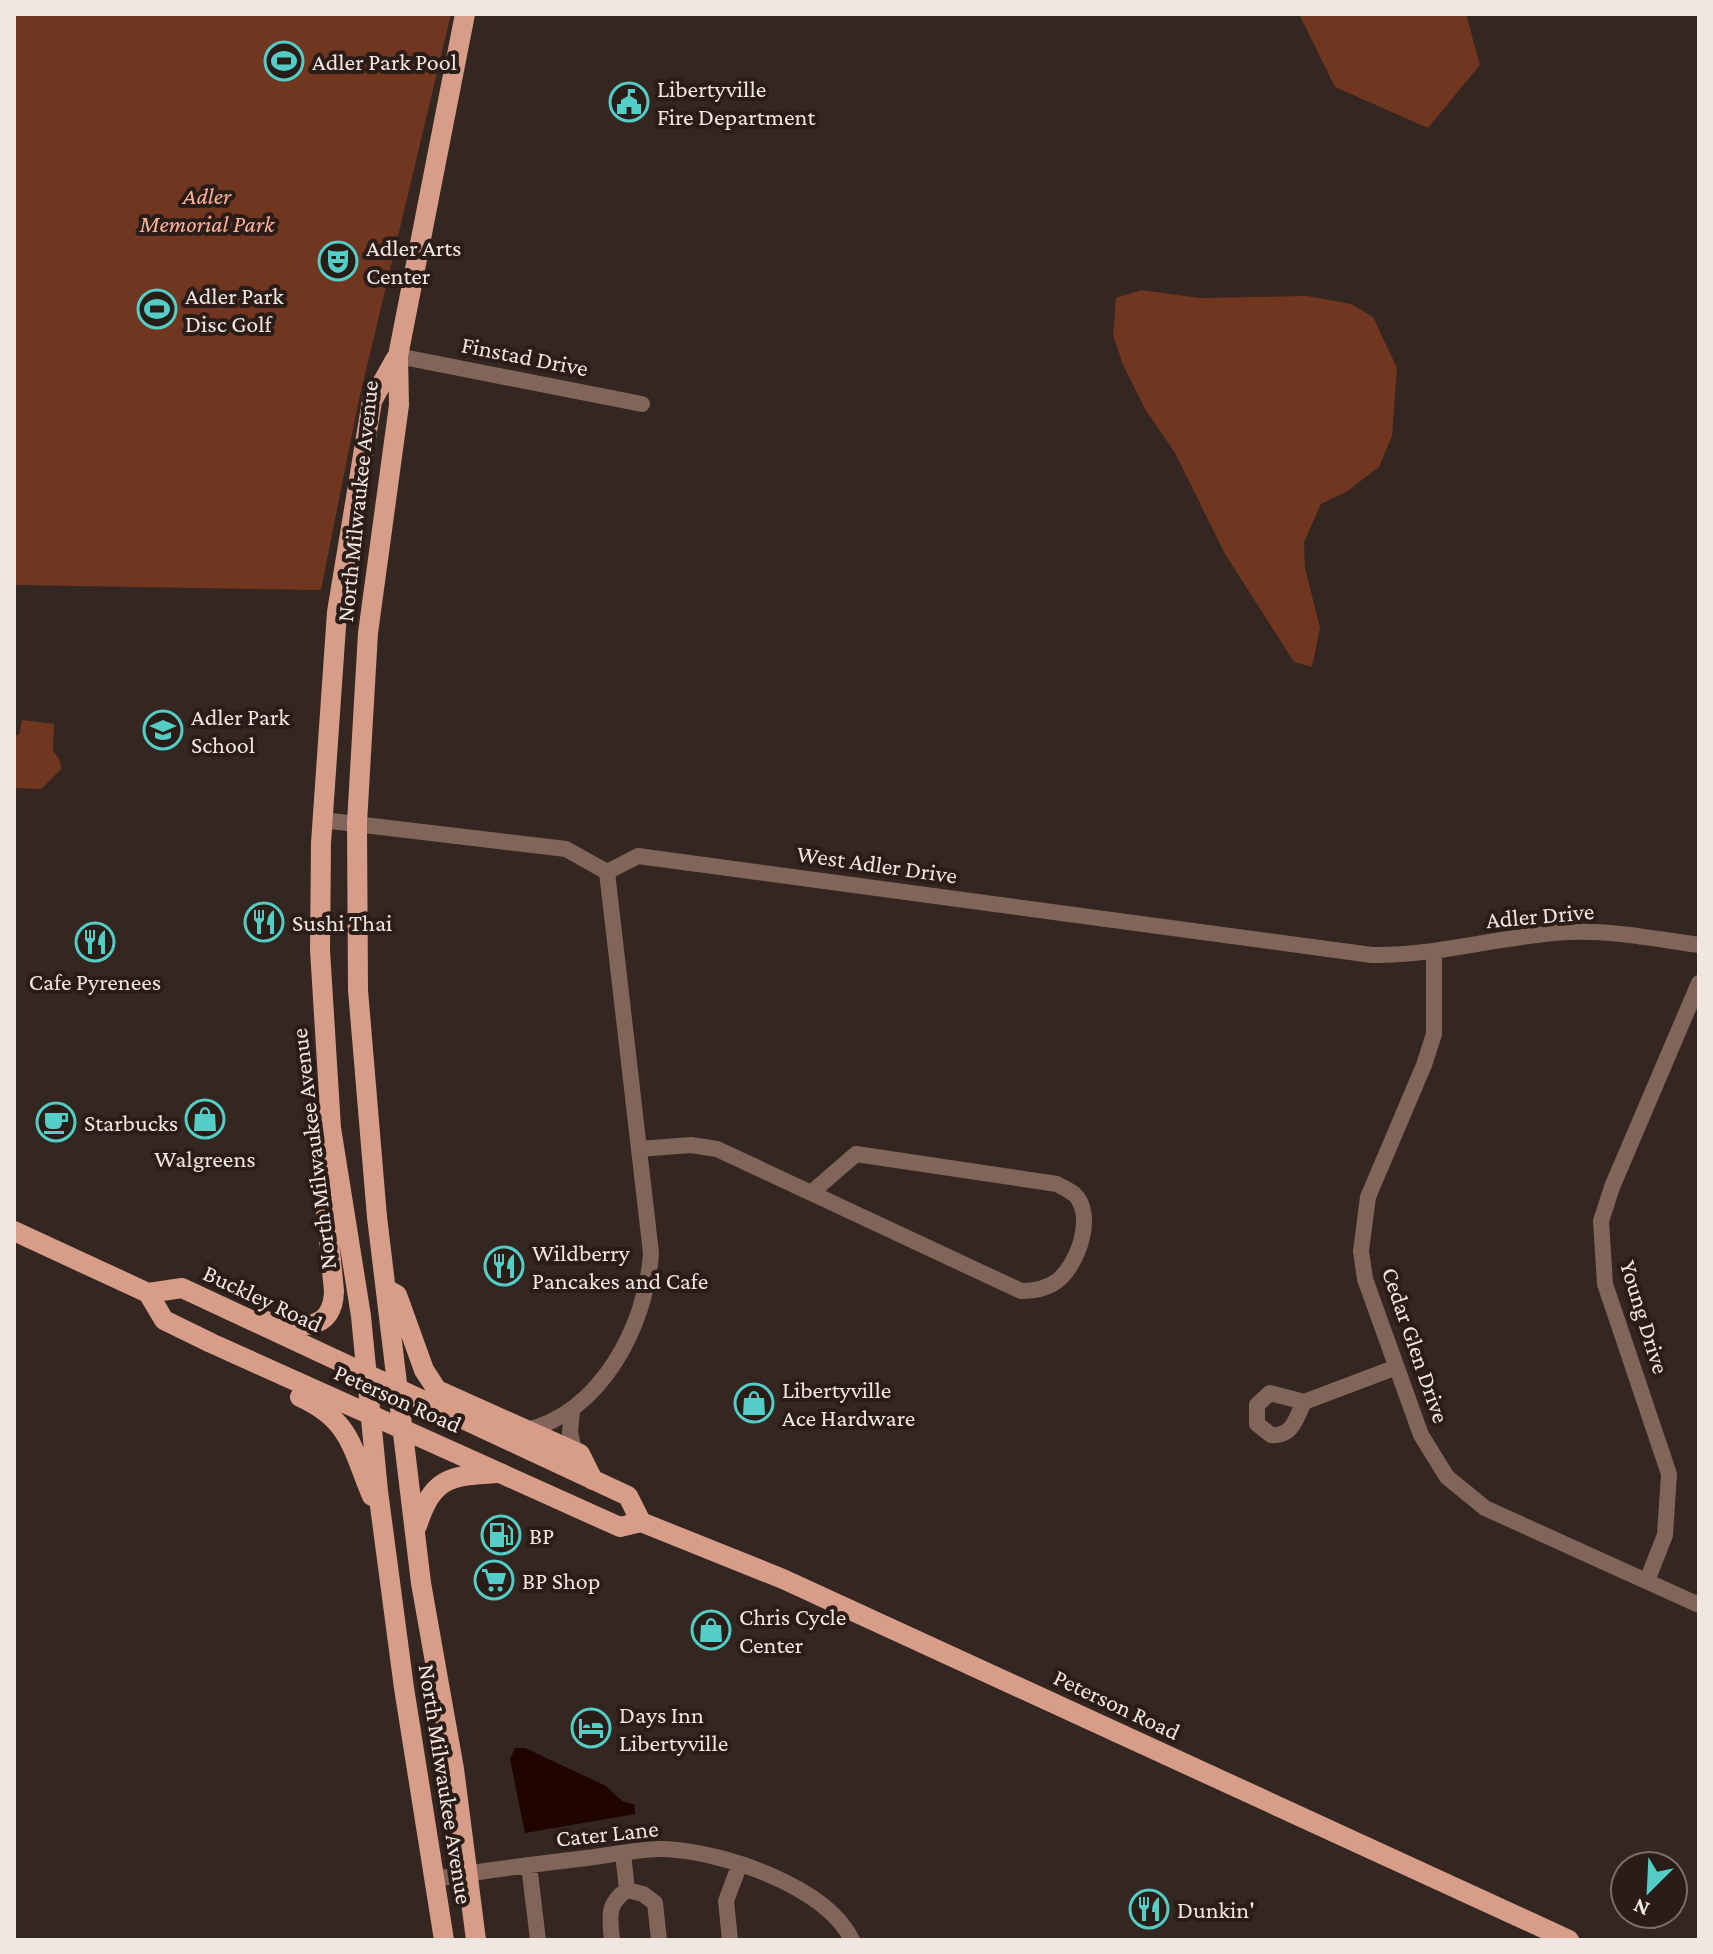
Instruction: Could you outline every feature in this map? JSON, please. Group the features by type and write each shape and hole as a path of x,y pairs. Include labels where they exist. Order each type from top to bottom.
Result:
{"main road":[{"name":"North Milwaukee Avenue","path":"465,14 398,356 399,405 368,633 357,823 358,990 385,1288 421,1583 454,1769 476,1940"},
{"name":"North Milwaukee Avenue","path":"398,356 372,401 345,553 322,820 320,950 328,1101 367,1376 382,1519 444,1940"},
{"path":"236,1314 304,1327 325,1320 332,1307 334,1291 319,1138 328,1101"},
{"name":"Buckley Road","path":"14,1231 148,1293 182,1288 400,1392"},
{"path":"385,1288 397,1295 424,1370 437,1390 580,1454 593,1480"},
{"name":"Peterson Road","path":"148,1293 164,1320 211,1343 620,1527 641,1522 792,1583 1569,1940"},
{"path":"211,1343 221,1362 335,1417 349,1435 382,1519"},
{"name":"Peterson Road","path":"400,1392 628,1496 641,1522"},
{"path":"416,1530 425,1503 440,1483 456,1475 501,1473"}],"street":[{"name":"Finstad Drive","path":"398,356 642,404"},
{"path":"322,820 566,849 607,872 651,1253 649,1279 608,1375 572,1411 548,1425 527,1430"},
{"name":"West Adler Drive","path":"607,872 638,856 1372,955 1434,952"},
{"name":"Adler Drive","path":"1434,952 1593,931 1699,945"},
{"name":"Cedar Glen Drive","path":"1434,952 1436,1004 1429,1051 1371,1188 1363,1220 1362,1269 1394,1368 1432,1456 1467,1496 1485,1508 1699,1605"},
{"name":"Young Drive","path":"1647,1581 1665,1535 1669,1474 1605,1284 1601,1221 1612,1187 1699,983"},
{"path":"639,1149 691,1145 717,1149 811,1193 1021,1291 1039,1290 1058,1280 1069,1267 1083,1234 1083,1213 1076,1195 1057,1184 856,1154 811,1193"},
{"path":"1304,1402 1394,1368"},
{"path":"572,1411 570,1432 574,1451"},
{"name":"Cater Lane","path":"435,1879 623,1853 678,1850 706,1854 785,1882 819,1902 844,1924 852,1940"},
{"path":"623,1853 627,1890"},
{"path":"529,1865 538,1940"},
{"path":"730,1940 726,1901 739,1866"},
{"path":"612,1940 609,1910 617,1897 627,1890 643,1894 655,1903 659,1940"}],"green space":[{"name":"Adler Park Disc Golf","path":"14,14 451,14 358,404 321,590 14,585"},
{"path":"1299,14 1466,14 1480,65 1428,128 1335,87"},
{"path":"1141,290 1200,298 1307,296 1351,304 1373,317 1397,368 1392,436 1379,467 1346,492 1321,504 1304,542 1305,568 1320,628 1312,667 1294,662 1225,554 1175,453 1145,409 1123,365 1113,335 1116,298"},
{"path":"22,720 54,724 53,751 60,760 61,769 41,789 14,788 14,735 19,735"}],"shaded area":[{"path":"515,1748 525,1748 606,1786 622,1801 635,1805 635,1814 525,1833 510,1759"}],"place":[{"name":"Adler Park Pool","path":"284,61"},
{"name":"Libertyville Fire Department","path":"629,102"},
{"name":"Adler Arts Center","path":"338,261"},
{"name":"Adler Park Disc Golf","path":"157,309"},
{"name":"Adler Park School","path":"163,730"},
{"name":"Sushi Thai","path":"264,922"},
{"name":"Cafe Pyrenees","path":"95,942"},
{"name":"Walgreens","path":"205,1119"},
{"name":"Starbucks","path":"56,1122"},
{"name":"Wildberry Pancakes and Cafe","path":"504,1266"},
{"name":"Libertyville Ace Hardware","path":"754,1403"},
{"name":"BP","path":"501,1535"},
{"name":"BP Shop","path":"494,1580"},
{"name":"Chris Cycle Center","path":"711,1630"},
{"name":"Days Inn Libertyville","path":"591,1728"},
{"name":"Dunkin'","path":"1149,1909"}],"park label":[{"name":"Adler Memorial Park","path":"207,209"}]}
